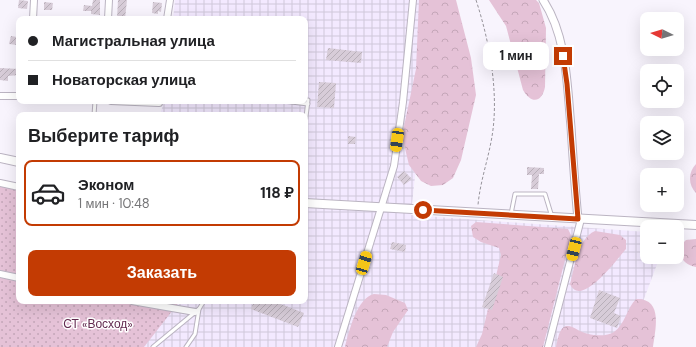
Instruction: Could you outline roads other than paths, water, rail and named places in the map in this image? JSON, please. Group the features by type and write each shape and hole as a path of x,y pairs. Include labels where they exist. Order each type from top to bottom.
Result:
{"main road":[{"path":"0,158 16,161"},
{"path":"308,203 511,216 696,225"}],"street":[{"path":"33,16 34,0"},
{"path":"108,16 109,0"},
{"path":"168,16 170,0"},
{"path":"338,347 394,166 413,0"},
{"path":"543,0 553,18 561,42 567,84 580,219 548,347"},
{"path":"0,96 16,96"},
{"path":"0,183 16,186"},
{"path":"0,274 16,277"},
{"path":"152,304 197,311"}],"lane":[{"path":"307,112 308,100"},
{"path":"511,216 515,194 545,194 552,218"},
{"path":"153,347 197,311 202,304"},
{"path":"186,347 195,334 197,311"}],"park label":[{"name":"СТ «Восход»","path":"98,324"}]}
